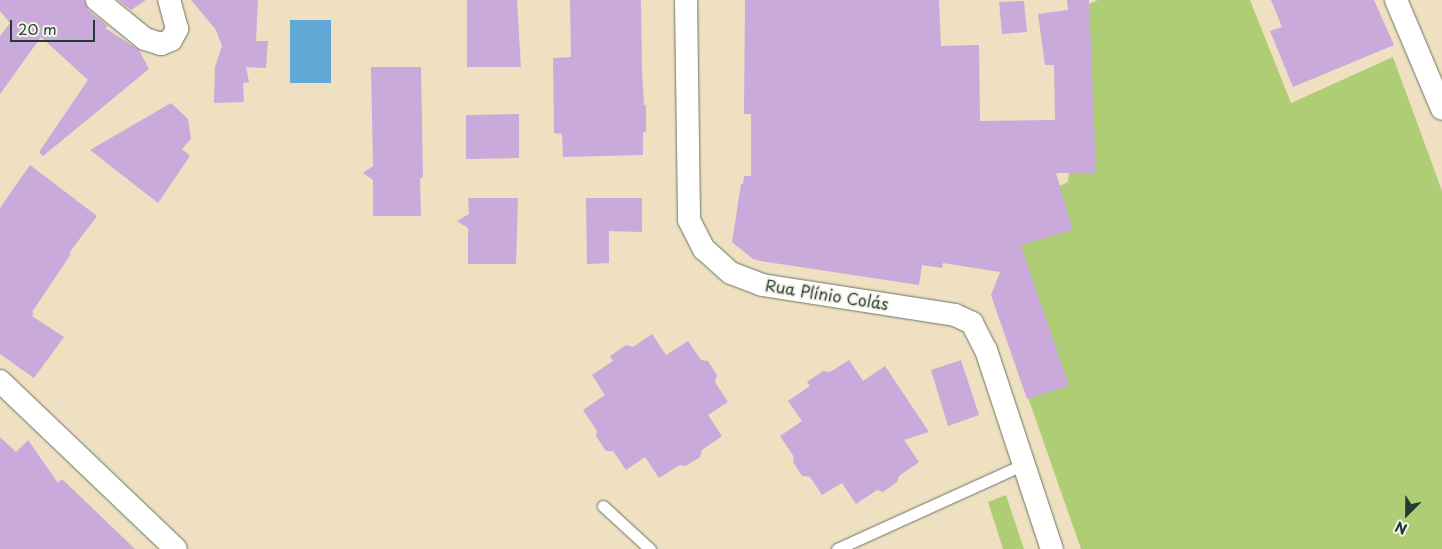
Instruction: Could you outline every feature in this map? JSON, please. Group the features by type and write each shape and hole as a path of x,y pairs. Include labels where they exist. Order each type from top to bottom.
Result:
{"street":[{"path":"98,0 105,8 145,39 161,44 171,40 177,29 169,0"},
{"name":"Rua Plínio Colás","path":"686,0 689,220 704,249 731,273 762,284 956,314 972,323 986,350 1052,549"},
{"path":"1396,0 1442,109"},
{"path":"0,381 176,549"}],"lane":[{"path":"837,549 1024,464"},
{"path":"603,506 650,549"}],"green space":[{"path":"1098,0 1250,0 1291,103 1393,57 1442,191 1442,549 1081,549 995,303 1025,201 1068,182 1087,5"},
{"path":"1006,495 1024,549 1003,549 988,502"}],"water":[{"path":"290,20 331,20 331,83 290,83"}],"building":[{"path":"0,0 84,0 88,10 108,26 105,28 139,50 149,69 43,156 39,152 88,80 41,37 0,94 0,36 10,23 0,11"},
{"path":"118,0 146,0 131,10"},
{"path":"191,0 258,0 256,41 268,41 266,68 246,67 249,82 243,83 244,102 214,103 215,67 222,46 216,30"},
{"path":"467,0 517,0 521,67 467,67"},
{"path":"570,0 641,0 642,70 644,105 646,105 646,132 643,132 643,155 563,157 562,134 554,133 553,58 571,57"},
{"path":"745,0 939,0 941,46 979,45 980,121 1055,120 1054,65 1045,65 1038,14 1068,10 1067,0 1089,0 1096,173 1056,173 1073,230 1021,245 1069,386 1027,399 991,295 1000,272 943,263 942,268 922,265 919,285 761,261 753,259 732,242 741,184 743,184 744,176 751,176 751,114 744,114"},
{"path":"1271,0 1374,0 1394,45 1293,87 1270,31 1282,27"},
{"path":"1024,1 1027,32 1002,34 999,2"},
{"path":"371,67 421,67 423,177 420,179 421,216 373,216 373,180 363,173 373,166"},
{"path":"171,103 188,119 191,139 182,149 190,156 158,203 90,150"},
{"path":"519,114 519,158 466,159 466,115"},
{"path":"30,165 97,216 69,253 71,254 32,312 34,313 32,316 64,337 34,378 0,354 0,208"},
{"path":"468,198 518,198 516,264 468,264 468,228 457,221 469,214"},
{"path":"586,198 642,198 642,232 609,231 609,263 587,264"},
{"path":"652,334 666,355 688,341 701,360 708,361 717,375 715,382 728,402 708,415 722,436 702,450 700,457 686,466 680,465 659,478 645,457 626,470 613,451 606,451 596,436 597,431 583,410 605,395 592,375 613,361 610,356 626,345 633,347"},
{"path":"849,360 863,381 885,366 929,432 904,440 919,462 899,476 897,482 883,492 877,490 856,504 842,483 822,495 810,477 802,476 793,462 794,457 780,436 802,421 788,401 810,386 807,382 823,371 830,372"},
{"path":"961,360 979,415 948,426 931,370"},
{"path":"0,437 16,452 28,440 58,483 62,479 135,549 0,549"}]}
